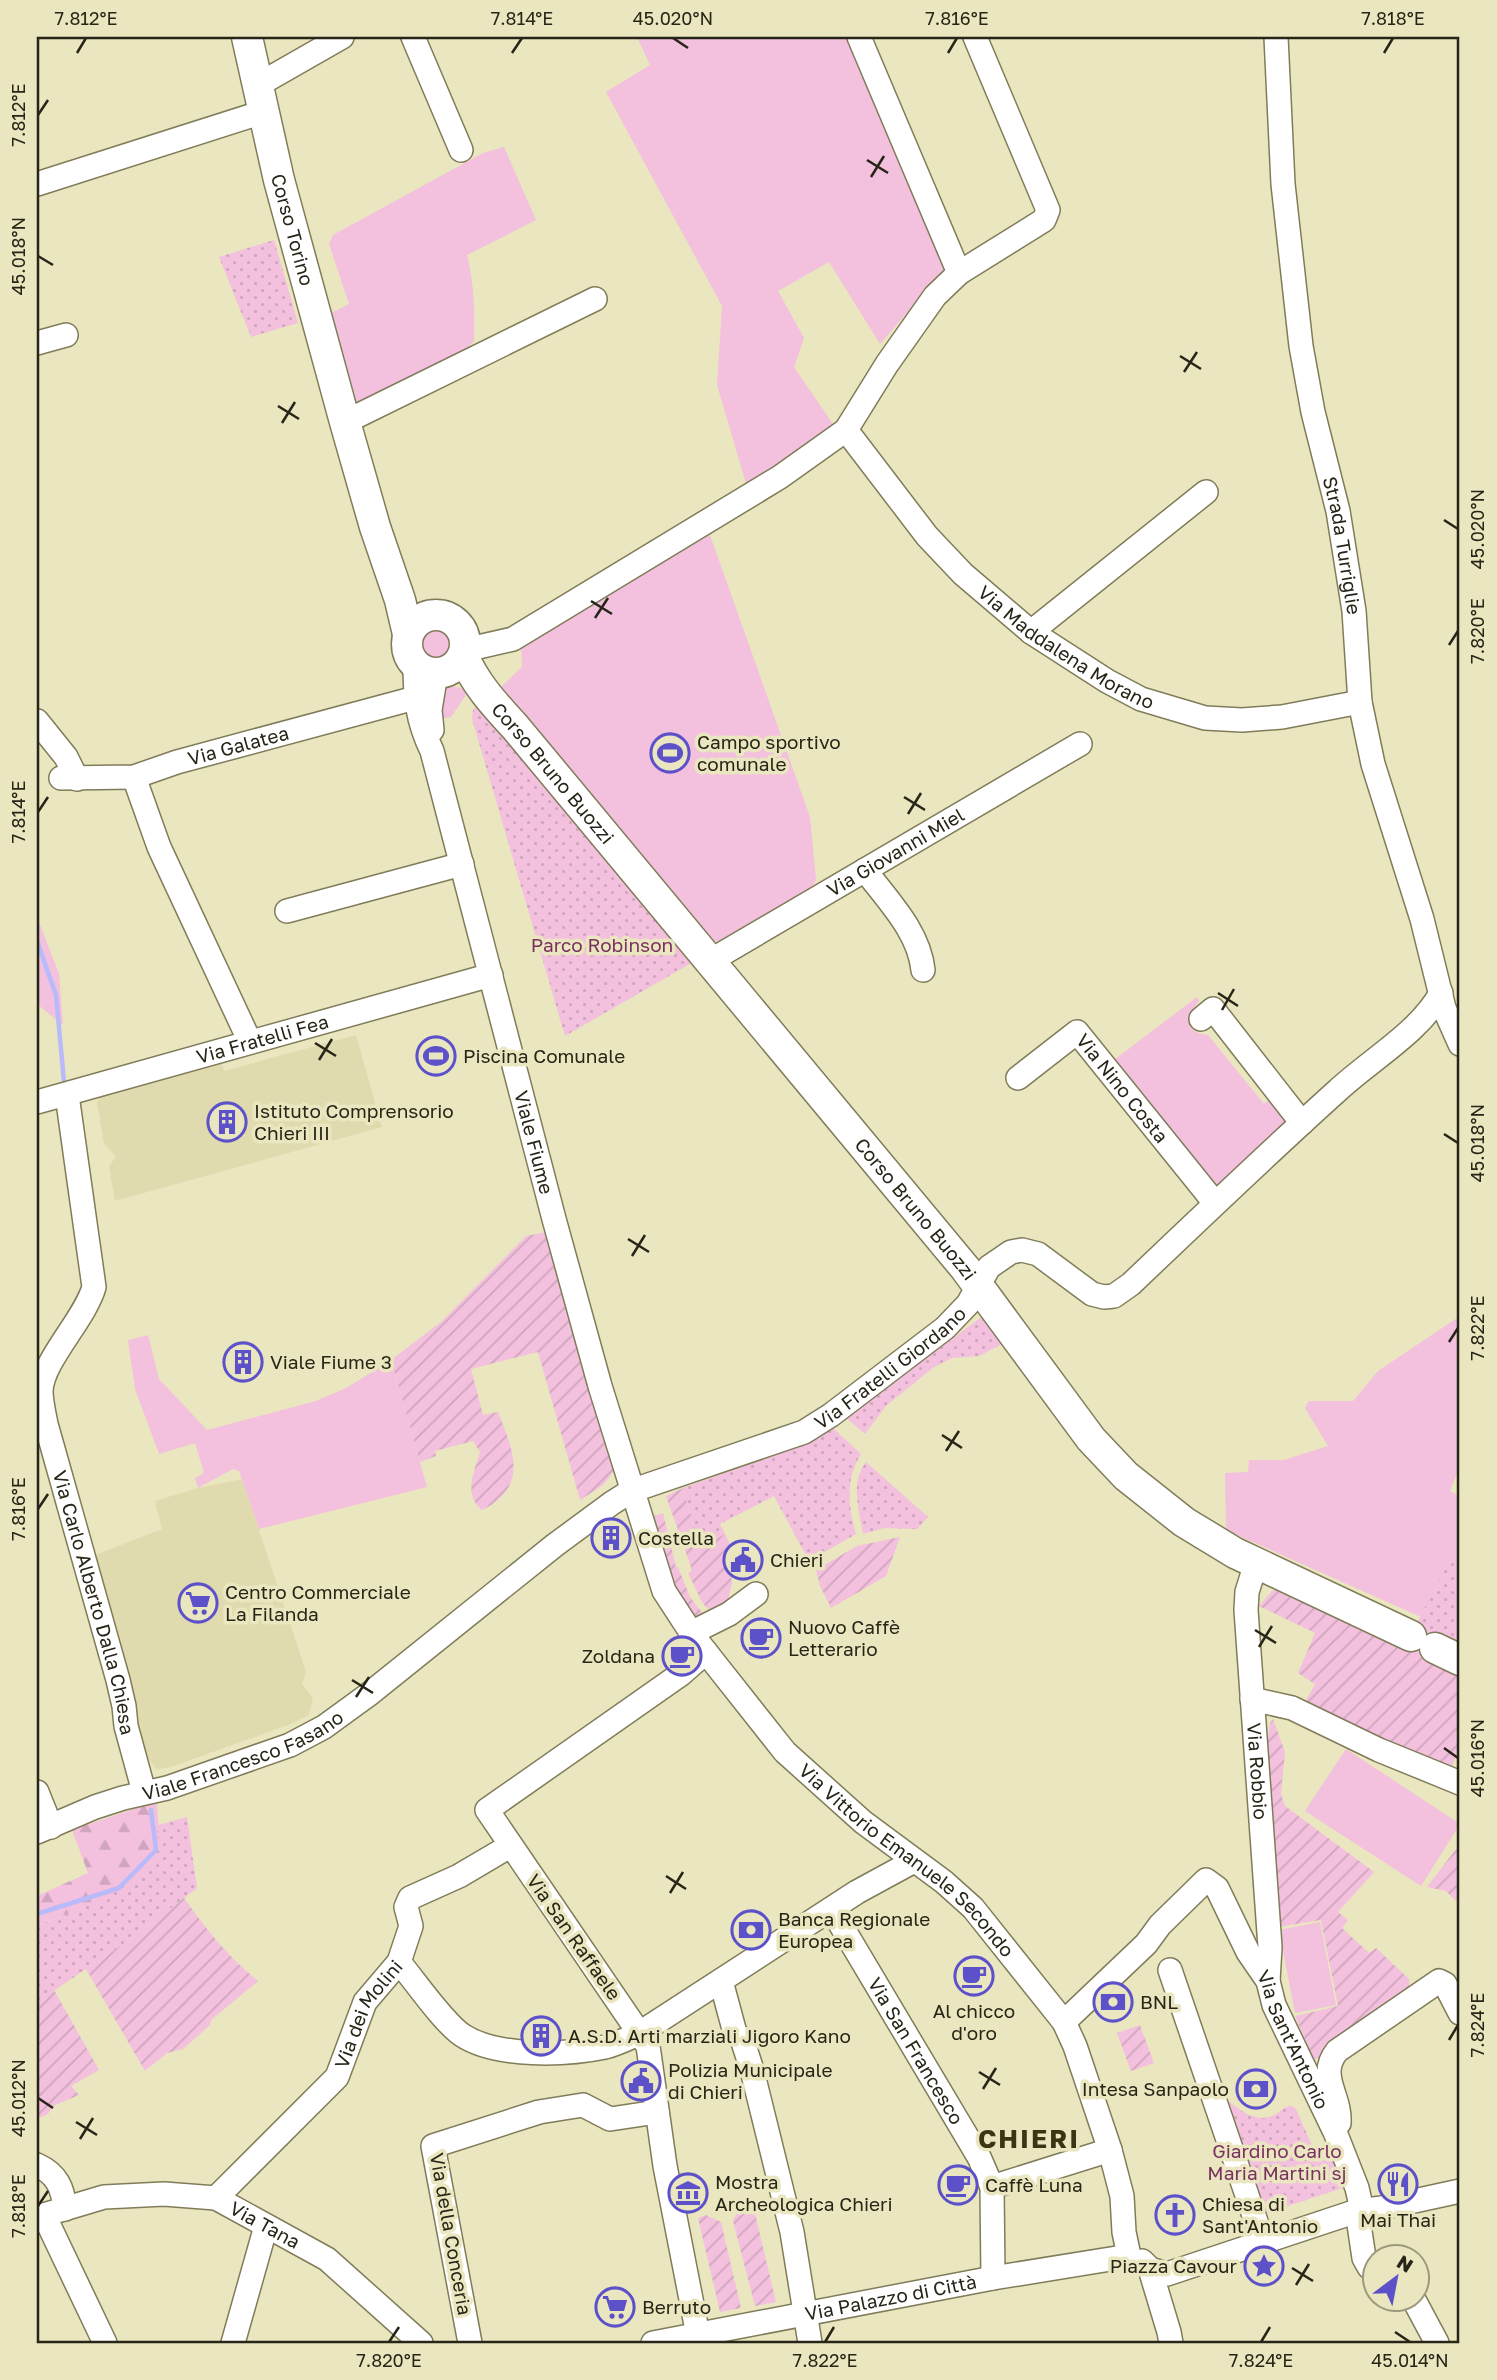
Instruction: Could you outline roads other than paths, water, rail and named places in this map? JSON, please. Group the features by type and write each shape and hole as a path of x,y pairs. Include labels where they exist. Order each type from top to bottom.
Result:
{"main road":[{"name":"Corso Torino","path":"247,37 345,422 408,634"},
{"name":"Corso Torino","path":"375,527 413,588 435,614"},
{"path":"435,614 450,617 463,631 444,663 407,648 408,634 422,618 435,614"},
{"name":"Corso Bruno Buozzi","path":"444,663 486,695 516,728 979,1286 1091,1439 1126,1476 1184,1522 1256,1563 1435,1648"}],"street":[{"path":"37,184 261,99 342,37"},
{"path":"413,37 461,150"},
{"path":"859,37 959,273"},
{"path":"444,663 513,639 780,477 846,430 887,364 927,308 959,273 1044,220 1048,210 975,37"},
{"name":"Strada Turriglie","path":"1276,37 1283,184 1301,346 1313,412 1340,523 1354,611 1360,702 1373,764 1422,919 1444,1008 1460,1044"},
{"path":"345,422 595,299"},
{"path":"37,343 66,335"},
{"name":"Via Maddalena Morano","path":"846,430 927,536 963,574 1031,632 1107,681 1142,699 1205,718 1242,720 1282,716 1360,702"},
{"path":"1031,632 1206,492"},
{"name":"Viale Fiume","path":"444,663 415,698 423,732 432,751 554,1219 600,1386 626,1463 631,1491"},
{"name":"Viale Fiume","path":"432,751 430,710 444,663"},
{"name":"Via Galatea","path":"37,722 66,757 69,779 134,777 177,762 415,698"},
{"name":"Via Giovanni Miel","path":"710,961 1080,744"},
{"path":"134,777 159,847 250,1042"},
{"path":"287,911 462,864"},
{"path":"865,870 912,934 921,956 922,970"},
{"name":"Via Fratelli Fea","path":"37,1102 491,975"},
{"name":"Via Fratelli Giordano","path":"631,1491 804,1432 831,1415 945,1328 968,1304 989,1267 1011,1252 1022,1250 1038,1254 1093,1294 1114,1296 1131,1284 1339,1088 1424,1018 1441,993"},
{"path":"1206,1008 1302,1124"},
{"name":"Via Nino Costa","path":"1018,1078 1077,1032 1216,1203"},
{"name":"Via Carlo Alberto Dalla Chiesa","path":"67,1095 94,1287 90,1301 46,1373 41,1392 46,1424 118,1680 126,1726 144,1792"},
{"name":"Via Vittorio Emanuele Secondo","path":"631,1491 664,1591 706,1652 785,1752 826,1790 974,1908 1064,2022 1075,2046 1110,2150 1122,2196 1124,2232 1129,2256"},
{"name":"Viale Francesco Fasano","path":"44,1829 95,1807 167,1788 290,1745 324,1727 555,1545 631,1491"},
{"name":"Via Robbio","path":"1256,1563 1247,1601 1270,1947 1268,1981"},
{"path":"699,1629 729,1614 756,1594"},
{"name":"Via San Raffaele","path":"698,2335 644,2040 487,1810 681,1674 706,1652"},
{"path":"1252,1699 1292,1708 1379,1750 1460,1783"},
{"path":"37,1792 44,1829"},
{"name":"Via dei Molini","path":"216,2198 337,2077 355,2035 365,2002 399,1962 411,1926 406,1907 410,1898 459,1876 510,1846"},
{"path":"399,1962 440,2012 463,2035 496,2048 526,2054 606,2047 644,2040 721,1981 857,1892 914,1861"},
{"name":"Via Sant'Antonio","path":"1064,2022 1146,1944 1160,1925 1206,1880 1217,1888 1244,1945 1268,1981 1274,2005 1335,2132 1357,2188 1360,2210"},
{"name":"Via San Francesco","path":"832,1910 979,2157 992,2187 993,2278"},
{"path":"1170,1969 1263,2242"},
{"path":"721,1981 735,2034 742,2039 752,2070 792,2232 810,2343"},
{"path":"1335,2132 1340,2112 1327,2071 1329,2062 1337,2051 1439,1981 1445,1984 1460,2013"},
{"name":"Via della Conceria","path":"470,2343 433,2146 538,2112 583,2105 610,2119 657,2112"},
{"path":"992,2187 1110,2150"},
{"path":"37,2165 47,2169 57,2179 63,2192 49,2214 105,2343"},
{"path":"1150,2269 1167,2274 1360,2210 1382,2208 1460,2191"},
{"name":"Via Tana","path":"49,2214 104,2197 164,2194 216,2198 327,2259 421,2343"},
{"path":"1360,2210 1363,2244"},
{"path":"233,2343 266,2226"},
{"path":"1129,2256 1142,2261 1150,2269 1171,2343"},
{"name":"Via Palazzo di Città","path":"653,2343 993,2278 1129,2256"},
{"path":"1421,2314 1437,2343"}],"waterway":[{"path":"37,941 56,995 64,1082"},
{"path":"37,1914 119,1888 156,1850 151,1810"}],"place":[{"name":"Campo sportivo comunale","path":"670,753"},
{"name":"Piscina Comunale","path":"436,1056"},
{"name":"Istituto Comprensorio Chieri III","path":"227,1122"},
{"name":"Viale Fiume 3","path":"243,1362"},
{"name":"Costella","path":"611,1538"},
{"name":"Chieri","path":"743,1560"},
{"name":"Centro Commerciale La Filanda","path":"198,1603"},
{"name":"Nuovo Caffè Letterario","path":"761,1638"},
{"name":"Zoldana","path":"682,1656"},
{"name":"Banca Regionale Europea","path":"751,1930"},
{"name":"Al chicco d'oro","path":"974,1976"},
{"name":"BNL","path":"1113,2002"},
{"name":"A.S.D. Arti marziali Jigoro Kano","path":"541,2036"},
{"name":"Polizia Municipale di Chieri","path":"641,2081"},
{"name":"Intesa Sanpaolo","path":"1256,2089"},
{"name":"Mai Thai","path":"1398,2184"},
{"name":"Caffè Luna","path":"958,2185"},
{"name":"Mostra Archeologica Chieri","path":"688,2193"},
{"name":"Chiesa di Sant'Antonio","path":"1175,2215"},
{"name":"Piazza Cavour","path":"1264,2266"},
{"name":"Berruto","path":"615,2307"}],"district":[{"name":"CHIERI","path":"1029,2139"}],"park label":[{"name":"Parco Robinson","path":"602,945"},
{"name":"Giardino Carlo Maria Martini sj","path":"1277,2162"}]}
